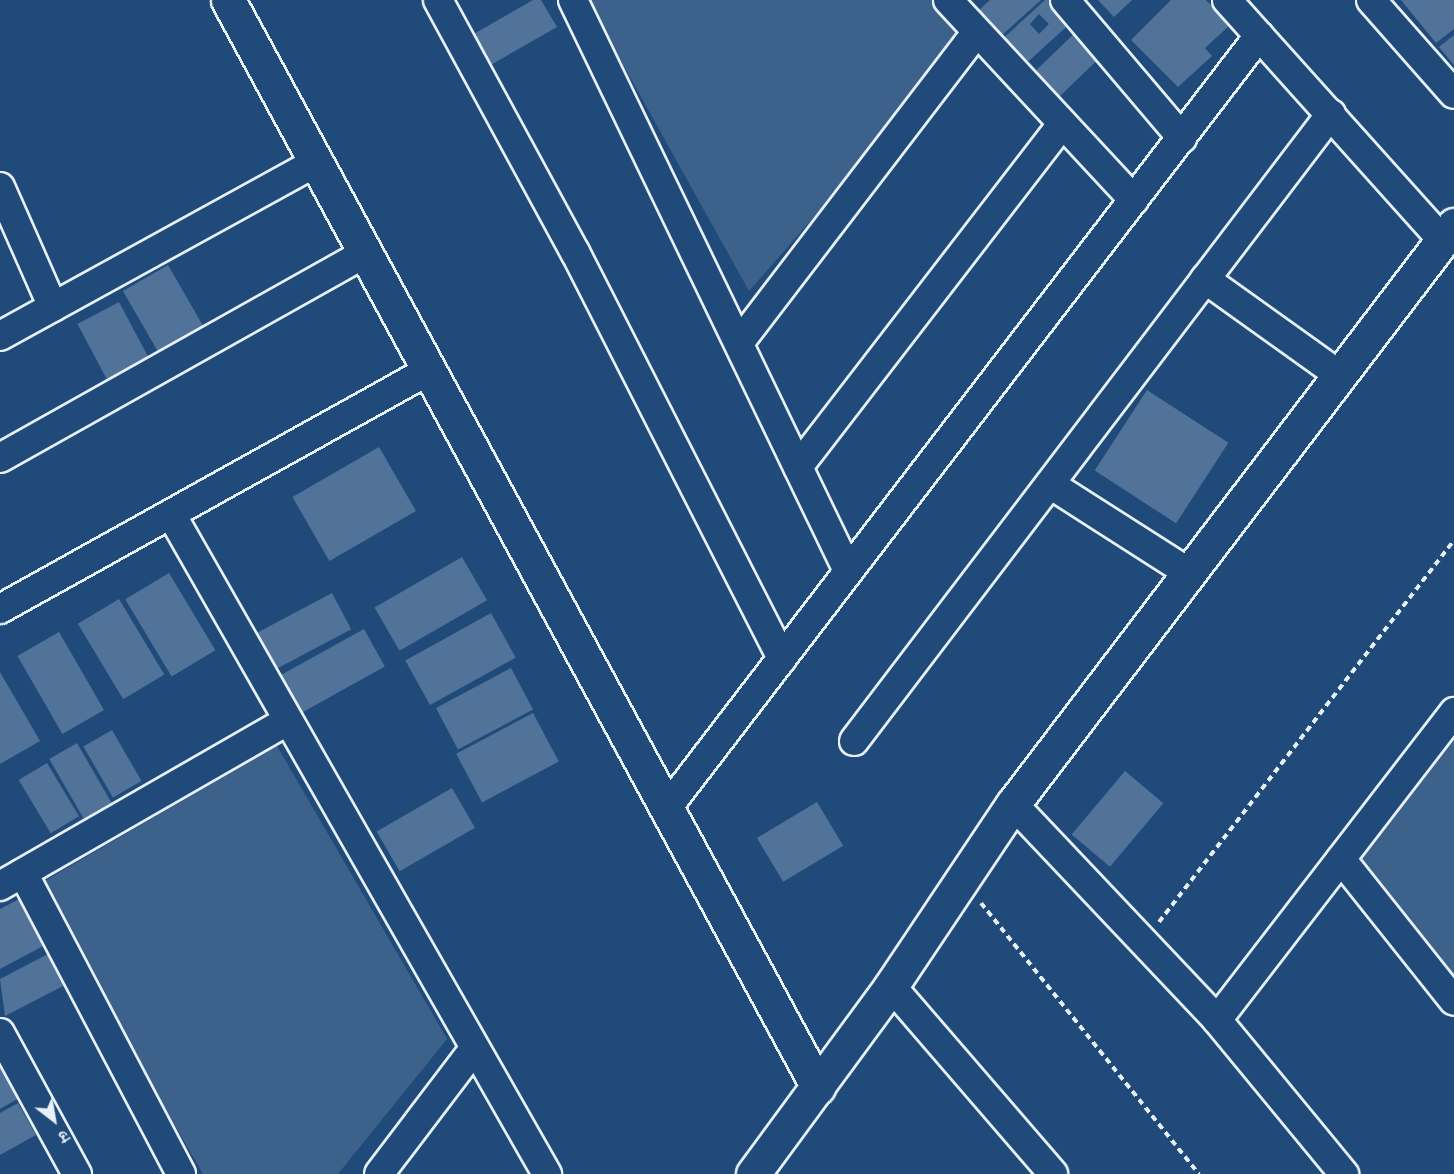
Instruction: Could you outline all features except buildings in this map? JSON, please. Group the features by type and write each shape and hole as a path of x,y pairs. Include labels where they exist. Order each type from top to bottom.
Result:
{"street":[{"path":"228,0 313,164 365,253 425,372 667,808 818,1087"},
{"path":"438,0 575,252 782,658"},
{"path":"573,0 848,571"},
{"path":"948,0 975,34 1134,200"},
{"path":"1065,0 1182,138"},
{"path":"753,1174 891,986 1013,804 1448,232 1331,114 1227,0"},
{"path":"1371,0 1454,94"},
{"path":"739,343 975,34"},
{"path":"667,808 1259,36"},
{"path":"854,741 1331,114"},
{"path":"798,467 1062,124"},
{"path":"0,336 313,164"},
{"path":"4,206 53,306"},
{"path":"0,458 365,253"},
{"path":"1205,279 1339,375"},
{"path":"0,609 425,372"},
{"path":"1050,484 1189,573"},
{"path":"171,514 547,1174"},
{"path":"1217,1020 1454,712"},
{"path":"181,1174 11,879 287,721"},
{"path":"1013,804 1217,1020 1344,1174"},
{"path":"1341,859 1454,1001"},
{"path":"891,986 1053,1174"},
{"path":"0,1033 77,1174"},
{"path":"379,1174 474,1049"}],"path":[{"path":"1144,943 1454,541"},
{"path":"962,880 1199,1174"}],"shaded area":[{"path":"587,0 950,0 975,34 749,291"},
{"path":"1454,734 1454,980 1349,858"},
{"path":"277,746 447,1039 338,1174 203,1174 36,886"}]}
